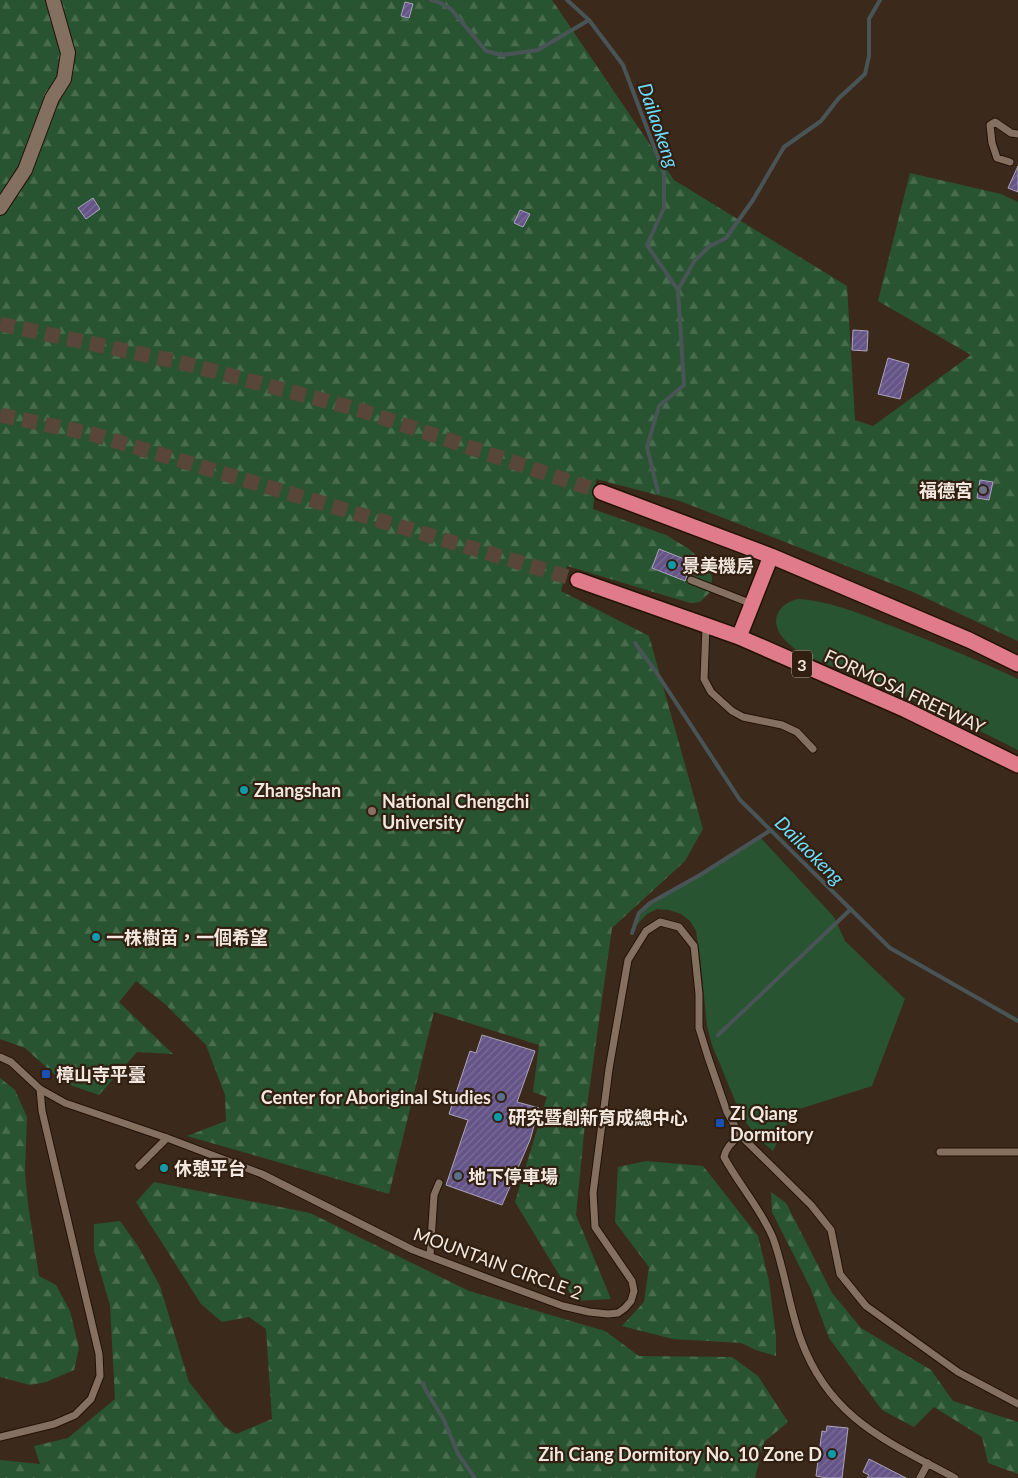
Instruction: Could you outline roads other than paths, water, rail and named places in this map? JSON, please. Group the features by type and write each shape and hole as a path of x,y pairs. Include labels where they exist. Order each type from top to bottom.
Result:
{"highway":[{"path":"601,492 771,556 969,640 1018,664"},
{"path":"739,637 771,556"},
{"name":"FORMOSA FREEWAY","path":"578,580 739,637 906,710 1018,765"}],"street":[{"path":"0,208 25,170 52,98 64,79 68,53 53,0"}],"lane":[{"path":"1010,162 998,158 992,143 990,125 995,122 1010,134 1018,134"},
{"path":"691,580 752,604"},
{"path":"706,626 704,679 711,692 732,711 743,716 782,725 797,732 813,749"},
{"name":"MOUNTAIN CIRCLE 2","path":"0,1057 10,1062 40,1089 73,1106 167,1138 262,1174 404,1245 430,1256 563,1306 589,1312 618,1313 631,1301 634,1291 632,1281 595,1227 593,1193 609,1069 628,960 646,931 660,922 678,927 694,946 700,1028 727,1112 740,1135 811,1205 831,1230 840,1274 866,1306 958,1372 1018,1404"},
{"path":"0,1437 54,1424 76,1415 92,1399 100,1376 99,1354 42,1111 40,1089"},
{"path":"740,1135 728,1146 724,1157 765,1220 773,1240 801,1339 815,1370 838,1402 861,1424 878,1436 955,1478"},
{"path":"138,1166 167,1138"},
{"path":"940,1152 1018,1152"},
{"path":"430,1256 434,1195 438,1183"},
{"path":"920,1478 928,1463"}],"waterway":[{"path":"431,0 451,9 486,51 502,55 538,50 589,20"},
{"name":"Dailaokeng","path":"567,0 589,20 623,65 664,173 664,208 647,245 678,290 684,385 659,406 647,447 658,492"},
{"path":"678,290 695,260 710,246 726,238 753,200 784,147 821,121 838,99 865,74 869,56 869,19 880,0"},
{"name":"Dailaokeng","path":"635,643 740,800 890,948 1018,1021"},
{"path":"632,933 639,913 650,903 700,875 771,830"},
{"path":"718,1035 851,909"},
{"path":"423,1383 444,1420 458,1454 475,1478"}],"tunnel":[{"path":"0,324 183,363 360,410 601,492"},
{"path":"0,415 92,434 578,580"}],"place":[{"name":"福德宮","path":"983,490"},
{"name":"景美機房","path":"672,565"},
{"name":"Zhangshan","path":"244,790"},
{"name":"National Chengchi University","path":"372,811"},
{"name":"一株樹苗，一個希望","path":"96,937"},
{"name":"樟山寺平臺","path":"46,1074"},
{"name":"Center for Aboriginal Studies","path":"501,1097"},
{"name":"研究暨創新育成總中心","path":"498,1117"},
{"name":"Zi Qiang Dormitory","path":"720,1123"},
{"name":"休憩平台","path":"164,1168"},
{"name":"地下停車場","path":"458,1176"},
{"name":"Zih Ciang Dormitory No. 10 Zone D","path":"832,1454"}]}
